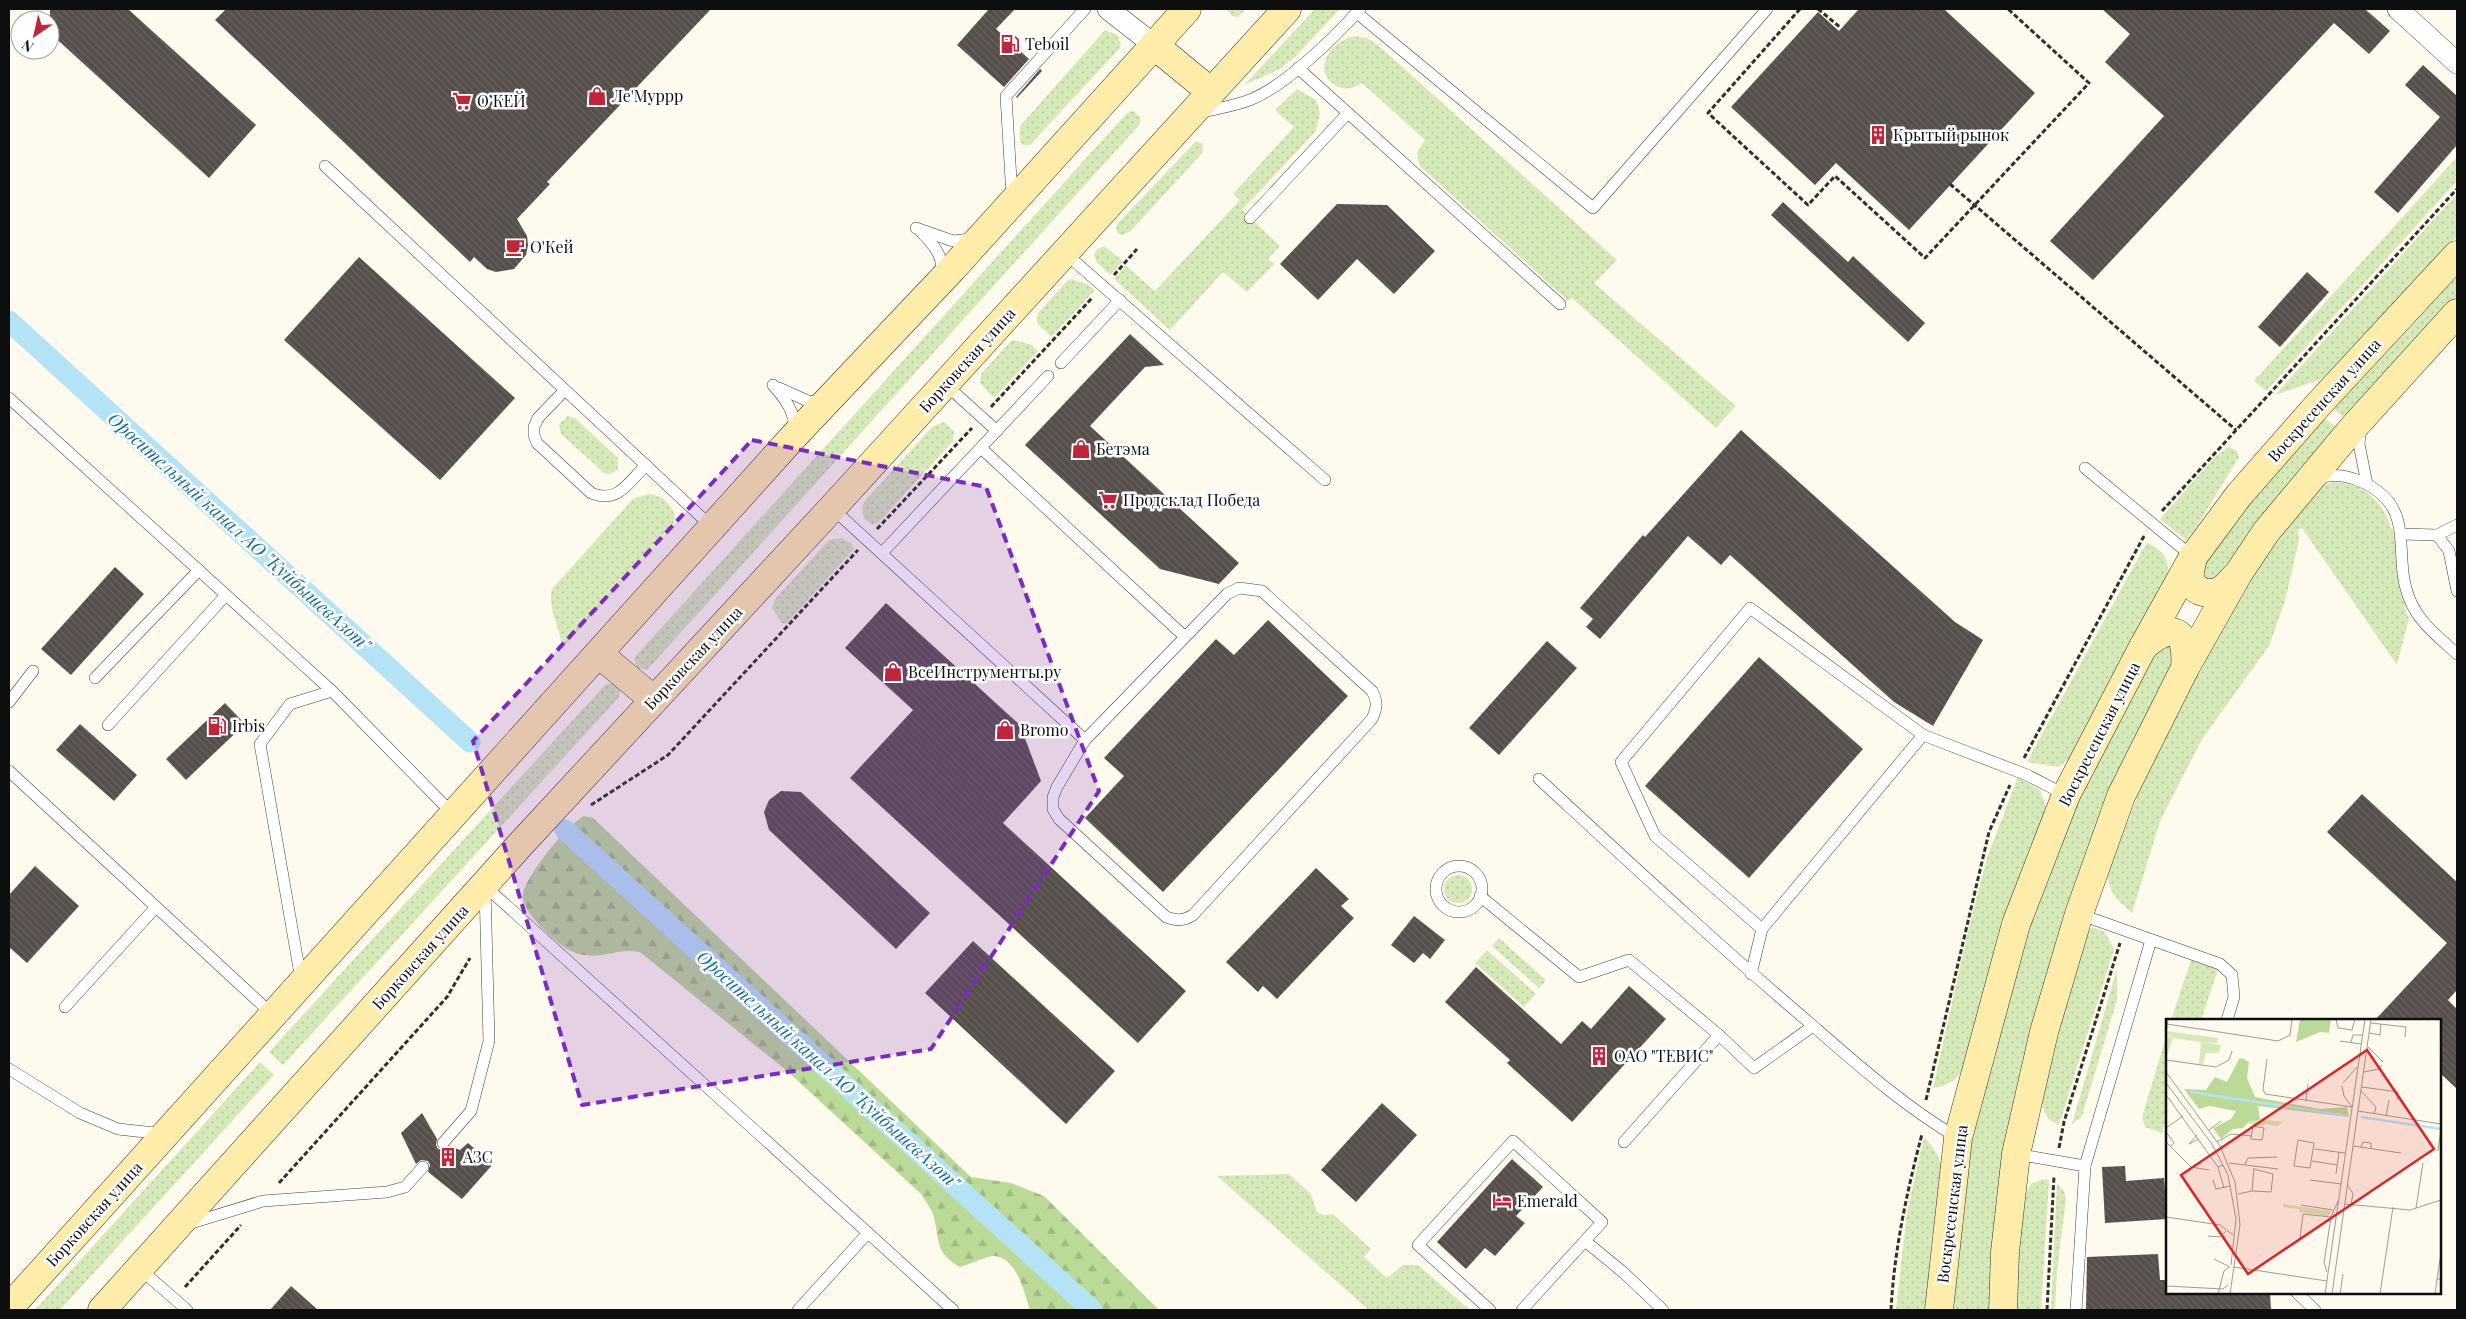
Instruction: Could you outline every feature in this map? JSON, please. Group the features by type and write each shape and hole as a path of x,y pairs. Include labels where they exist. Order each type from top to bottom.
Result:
{"main road":[{"name":"Борковская улица","path":"9,1308 454,816 795,435 985,233 1187,9"},
{"name":"Борковская улица","path":"102,1310 484,885 832,508 1287,9"},
{"path":"1154,45 1211,92"},
{"name":"Воскресенская улица","path":"1939,1310 1958,1138 2016,924 2066,795 2143,646 2193,557 2239,495 2318,405 2457,255"},
{"path":"2003,1310 2004,1252 2016,1154 2044,1032 2079,914 2121,796 2185,668 2238,574 2266,532 2301,488 2362,418 2457,313"},
{"path":"2193,557 2190,580 2195,587 2203,592 2212,594 2223,589 2238,574"},
{"path":"2143,646 2157,634 2167,631 2176,632 2182,638 2187,650 2185,668"},
{"path":"599,654 654,700"}],"street":[{"path":"1108,9 1154,45"},
{"path":"2398,9 2457,63"}],"lane":[{"path":"1012,203 1006,96 1085,9"},
{"path":"1190,115 1250,100 1271,90 1298,68 1359,11 1593,208 1767,9"},
{"path":"1298,68 1560,304"},
{"path":"1250,218 1348,113"},
{"path":"325,166 712,527"},
{"path":"937,284 942,269 940,257 932,243 916,228 953,241 968,241 985,233"},
{"path":"1064,253 1325,480"},
{"path":"1061,363 1120,300"},
{"path":"882,553 1048,376"},
{"path":"945,384 997,432"},
{"path":"795,435 795,418 787,401 773,385 808,401 826,402"},
{"path":"566,390 538,418 534,427 537,443 591,493 602,497 610,497 619,493 646,465"},
{"path":"9,398 332,691 454,816"},
{"path":"2362,418 2359,444 2368,484"},
{"path":"981,448 1184,636"},
{"path":"2085,468 2193,557"},
{"path":"2301,488 2322,477 2347,476 2368,484 2385,496 2398,518 2405,587 2414,612 2457,654"},
{"path":"832,508 1084,740"},
{"path":"2401,534 2437,535 2457,525"},
{"path":"2437,535 2449,551 2457,591"},
{"path":"94,678 199,570"},
{"path":"1239,588 1262,591 1372,691 1377,700 1372,719 1193,915 1185,920 1176,921 1166,916 1059,819 1054,809 1053,797 1084,740 1184,636 1227,594 1239,588"},
{"path":"108,725 226,595"},
{"path":"1762,929 1655,836 1621,762 1750,608 1923,735 2017,771 2066,795"},
{"path":"9,702 33,671"},
{"path":"302,982 260,744 290,704 332,691"},
{"path":"1751,974 1762,929 1923,735"},
{"path":"9,771 273,1015"},
{"path":"1539,779 1751,974 1883,1087 1924,1118 1958,1138"},
{"path":"1452,866 1466,866 1478,876 1482,888 1480,896 1474,907 1466,911 1451,911 1440,903 1436,895 1437,880 1445,870 1452,866"},
{"path":"443,1143 471,1111 488,1041 484,885"},
{"path":"484,885 953,1310"},
{"path":"1480,896 1579,977 1629,960 1719,1034 1754,1068 1813,1026"},
{"path":"65,1007 156,907"},
{"path":"2079,914 2220,964 2232,975 2234,997 2227,1019"},
{"path":"2076,1310 2085,1166 2151,940"},
{"path":"1624,1142 1719,1034"},
{"path":"9,1068 80,1113 118,1129 166,1134"},
{"path":"1490,1310 1418,1245 1513,1141 1602,1222 1522,1310"},
{"path":"2016,1154 2085,1166"},
{"path":"177,1227 263,1201 387,1192 405,1187 423,1166"},
{"path":"798,1310 867,1234"},
{"path":"1585,1241 1663,1310"},
{"path":"140,1268 187,1310"},
{"path":"2298,1294 2316,1310"}],"path":[{"path":"1800,9 1708,113 1808,205 1835,176 1925,258 2089,83 2008,9"},
{"path":"1820,9 1841,28"},
{"path":"1950,184 2236,430"},
{"path":"1891,1310 1892,1282 1908,1186 1988,832 2017,771 2151,522 2457,189"},
{"path":"588,807 668,755 1137,249"},
{"path":"2047,1310 2053,1181 2064,1122 2124,930"},
{"path":"174,1299 447,997 486,934"}],"highlighted area":[{"path":"752,440 986,487 1099,791 931,1049 582,1105 473,741"}],"green space":[{"path":"1226,9 1246,9 1238,17 1232,16"},
{"path":"1315,9 1340,9 1295,57 1280,69 1244,85"},
{"path":"1105,30 1117,35 1121,44 1119,49 1030,145 1023,145 1020,141 1020,126"},
{"path":"1354,36 1367,38 1379,46 1617,260 1594,283 1736,406 1716,428 1572,298 1568,301 1419,165 1417,152 1425,140 1362,83 1345,89 1331,82 1324,71 1326,58 1337,44"},
{"path":"1297,89 1316,100 1320,113 1316,131 1242,210 1280,246 1268,259 1274,264 1247,292 1223,272 1170,330 1114,279 1126,266 1155,291 1240,200 1233,194 1294,127 1275,110"},
{"path":"1133,111 1141,118 1140,124 647,670 637,668 634,658 1127,113"},
{"path":"1196,141 1203,144 1202,153 1131,231 1123,235 1118,234 1116,228 1118,223"},
{"path":"2457,157 2457,181 2266,391 2254,381"},
{"path":"2457,194 2457,236 2330,376 2275,395"},
{"path":"1104,246 1123,261 1110,275 1097,263 1094,255 1096,250"},
{"path":"2457,271 2457,299 2347,420 2332,408"},
{"path":"1071,279 1089,285 1095,290 1051,337 1037,323 1038,313"},
{"path":"1014,340 1032,345 1038,351 994,398 980,383 981,374"},
{"path":"568,416 575,418 618,458 618,470 609,474 604,473 561,434 559,424"},
{"path":"2324,418 2340,430 2224,574 2214,582 2202,578 2203,562 2227,528"},
{"path":"944,422 954,431 953,441 878,523 872,524 864,519 862,507 864,502 932,427"},
{"path":"2229,447 2237,451 2239,457 2197,526 2186,540 2160,519 2216,456"},
{"path":"2335,482 2356,487 2373,497 2384,512 2392,530 2398,550 2406,612 2409,618 2397,665 2302,528 2298,530 2299,540 2285,601 2269,646 2202,739 2160,821 2132,913 2118,900 2111,890 2108,872 2148,769 2212,644 2277,537 2319,486"},
{"path":"649,494 663,499 670,505 675,518 673,524 562,648 551,604 552,589 633,499"},
{"path":"842,538 852,544 854,549 786,624 782,623 772,608 775,599 829,540"},
{"path":"2147,542 2158,549 2165,557 2168,566 2167,580 2072,756 2059,767 2027,762"},
{"path":"2167,642 2177,652 2123,768 1994,1238 1989,1310 1950,1310 1972,1135 2033,913 2065,827 2152,651"},
{"path":"611,683 617,686 620,691 619,697 283,1065 269,1052 605,685"},
{"path":"2018,777 2040,790 2046,807 1999,947 1965,1066 1952,1081 1944,1086 1933,1088 1969,927 1987,858"},
{"path":"584,816 593,818 971,1177 1011,1183 1044,1196 1159,1310 1030,1310 1022,1285 1008,1262 993,1256 960,1267 946,1257 940,1246 931,1209 921,1194 787,1071 640,952 630,951 588,956 569,950 556,941 528,911 523,897 530,878 538,865 568,829"},
{"path":"1458,875 1468,879 1472,889 1468,899 1458,903 1448,899 1444,889 1448,879"},
{"path":"2093,927 2105,932 2114,949 2059,1125 2050,1120 2045,1113 2042,1093 2086,931"},
{"path":"1499,938 1546,980 1539,988 1492,946"},
{"path":"1487,950 1536,994 1524,1007 1475,963"},
{"path":"2192,957 2218,969 2201,1019 2171,1019"},
{"path":"2117,969 2117,1000 2082,1116 2072,1124"},
{"path":"2166,1037 2166,1121 2162,1133 2145,1127 2142,1117"},
{"path":"260,1062 274,1075 60,1310 35,1310"},
{"path":"1924,1137 1936,1152 1942,1171 1932,1238 1927,1310 1896,1310 1907,1212"},
{"path":"1289,1174 1311,1194 1317,1212 1324,1215 1333,1214 1371,1249 1364,1257 1387,1278 1403,1265 1418,1265 1470,1310 1369,1310 1217,1176"},
{"path":"2043,1179 2049,1180 2041,1310 2013,1310 2024,1197 2031,1184"},
{"path":"2057,1183 2064,1191 2066,1199 2057,1271 2055,1310 2051,1310"}],"building":[{"path":"128,9 256,125 209,178 60,42 60,10 50,10"},
{"name":"О’КЕЙ","path":"226,9 711,9 547,182 550,184 517,219 527,236 526,255 514,269 496,272 487,269 474,257 470,262 215,20"},
{"path":"989,9 1015,9 996,29 1029,59 1004,87 957,45"},
{"name":"Крытый рынок","path":"1859,9 1944,9 2035,93 1909,230 1836,163 1815,185 1731,107 1818,12 1839,31"},
{"path":"2102,9 2365,9 2390,31 2369,54 2334,23 2093,280 2050,241 2164,116 2105,62 2130,34"},
{"path":"2423,65 2457,96 2457,145 2398,213 2374,192 2440,117 2405,85"},
{"path":"1040,69 1042,71 1017,98 1016,97"},
{"path":"1783,202 1848,262 1853,256 1925,323 1908,342 1771,215"},
{"path":"1337,204 1387,205 1435,251 1394,294 1357,259 1318,300 1280,264"},
{"path":"359,257 515,398 440,480 284,340"},
{"path":"2307,272 2329,292 2280,347 2258,327"},
{"path":"1130,334 1164,365 1145,367 1090,426 1239,563 1219,584 1160,569 1025,445"},
{"path":"1741,430 1955,622 1983,640 1933,726 1894,702 1730,555 1721,565 1688,536 1600,639 1586,627 1593,619 1580,608 1643,535 1645,537"},
{"path":"115,567 144,594 71,675 41,649"},
{"path":"886,603 1020,725 1041,781 1003,823 1186,991 1138,1043 850,778 913,710 845,648"},
{"path":"1268,620 1348,696 1163,892 1085,818 1124,776 1104,758 1216,639 1234,655"},
{"path":"1547,641 1577,668 1499,755 1469,728"},
{"path":"1759,657 1863,749 1749,878 1645,786"},
{"path":"225,703 245,724 186,780 166,759"},
{"path":"80,724 137,775 114,801 56,750"},
{"path":"781,791 801,792 930,913 896,949 769,830 764,812 769,800"},
{"path":"2362,794 2457,882 2457,990 2448,1000 2457,1009 2457,1089 2441,1074 2441,1019 2376,1019 2447,943 2327,832"},
{"path":"35,866 79,906 27,963 9,947 9,895"},
{"path":"1316,868 1349,899 1341,906 1354,918 1277,999 1263,986 1258,992 1226,962"},
{"path":"1414,916 1445,940 1430,959 1423,953 1414,963 1391,945"},
{"path":"973,941 1115,1071 1066,1124 925,993"},
{"path":"1476,967 1561,1044 1582,1021 1591,1029 1629,986 1666,1019 1572,1122 1507,1063 1510,1060 1445,1002"},
{"path":"1382,1103 1417,1135 1356,1202 1321,1170"},
{"name":"АЗС","path":"422,1113 437,1139 436,1145 438,1149 445,1150 450,1146 460,1150 468,1143 493,1164 462,1199 428,1172 430,1165 428,1161 421,1160 416,1164 401,1133"},
{"name":"Emerald","path":"1512,1159 1543,1187 1516,1216 1525,1223 1495,1256 1485,1248 1466,1269 1437,1242"},
{"path":"2125,1166 2126,1181 2164,1178 2166,1219 2105,1223 2102,1167"},
{"path":"2158,1254 2160,1280 2166,1280 2166,1294 2270,1294 2271,1310 2086,1310 2087,1257"},
{"path":"291,1286 318,1310 270,1310"}],"waterway":[{"name":"Оросительный канал АО \"КуйбышевАзот\"","path":"9,321 470,742"},
{"name":"Оросительный канал АО \"КуйбышевАзот\"","path":"565,830 1092,1310"}],"place":[{"name":"Teboil","path":"1010,44"},
{"name":"Ле'Муррр","path":"597,96"},
{"name":"О’КЕЙ","path":"462,101"},
{"name":"Крытый рынок","path":"1878,135"},
{"name":"О'Кей","path":"515,247"},
{"name":"Бетэма","path":"1081,449"},
{"name":"Продсклад Победа","path":"1108,500"},
{"name":"ВсеИнструменты.ру","path":"893,672"},
{"name":"Irbis","path":"217,726"},
{"name":"Bromo","path":"1005,730"},
{"name":"ОАО \"ТЕВИС\"","path":"1599,1056"},
{"name":"АЗС","path":"448,1157"},
{"name":"Emerald","path":"1502,1201"}]}
